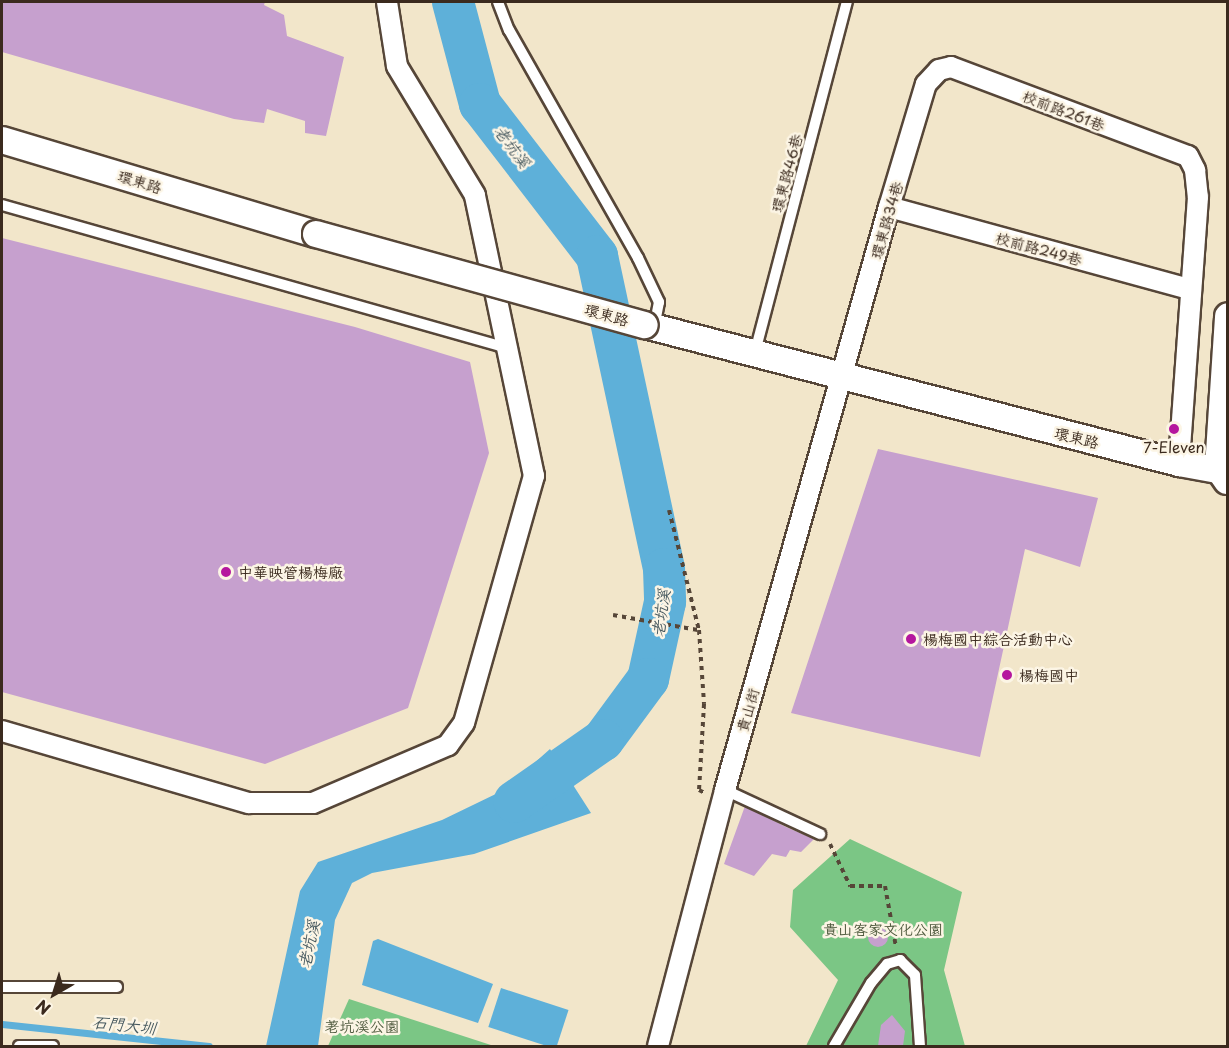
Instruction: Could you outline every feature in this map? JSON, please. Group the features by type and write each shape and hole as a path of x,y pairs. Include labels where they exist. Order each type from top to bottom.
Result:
{"street":[{"path":"2,731 249,803 313,803 448,745 464,723 534,476 475,195 398,66 387,2"},
{"name":"校前路261巷","path":"939,70 951,67 1188,156 1195,170 1198,197 1189,290"},
{"name":"環東路34巷","path":"841,376 926,84 939,70"},
{"name":"環東路","path":"2,140 316,234 650,326 1224,474"},
{"name":"校前路249巷","path":"889,207 1189,290"},
{"path":"1179,463 1189,290"},
{"path":"1224,474 1227,316"},
{"name":"貴山街","path":"658,1047 724,795 841,376"}],"lane":[{"path":"498,2 509,30 638,258 658,302 650,326"},
{"name":"環東路46巷","path":"754,353 847,2"},
{"path":"2,205 507,348"},
{"path":"724,795 820,834"},
{"path":"834,1047 871,983 887,964 900,960 915,975 920,1047"},
{"path":"2,987 117,987"},
{"path":"19,1047 53,1047"}],"path":[{"path":"669,510 699,630 704,704 699,790 724,795"},
{"path":"614,615 699,630"},
{"path":"820,834 827,838 850,886 885,886 890,925"}],"green space":[{"name":"貴山客家文化公園","path":"850,839 962,892 944,970 965,1046 806,1046 838,980 790,927 793,890"},
{"name":"荖坑溪公園","path":"349,999 494,1046 328,1046"}],"water":[{"path":"550,749 591,813 474,854 372,873 352,883 335,920 318,1046 266,1046 300,891 318,862 442,820 504,790"},
{"path":"378,939 493,984 478,1023 362,985 373,941"},
{"path":"501,988 569,1010 557,1046 547,1046 488,1027"}],"building":[{"path":"2,2 265,2 264,5 284,15 287,36 344,57 326,136 305,133 305,121 267,109 264,123 234,119 2,52"},
{"name":"中華映管楊梅廠","path":"2,238 355,327 470,362 489,453 408,708 265,764 2,692"},
{"name":"楊梅國中綜合活動中心","path":"878,449 1098,498 1080,567 1025,549 980,757 791,713"},
{"path":"745,806 814,839 801,852 790,850 786,857 772,854 754,876 724,864"},
{"path":"874,927 882,927 888,933 888,941 882,947 874,947 868,941 868,933"},
{"path":"892,1015 905,1031 903,1046 878,1046 881,1025"}],"waterway":[{"name":"老坑溪","path":"453,2 480,104 597,256 664,569 665,602 648,679 603,740 514,802"},
{"name":"石門大圳","path":"2,1024 209,1046"}],"place":[{"name":"7-Eleven","path":"1174,429"},
{"name":"中華映管楊梅廠","path":"226,572"},
{"name":"楊梅國中綜合活動中心","path":"911,639"},
{"name":"楊梅國中","path":"1007,675"}]}
